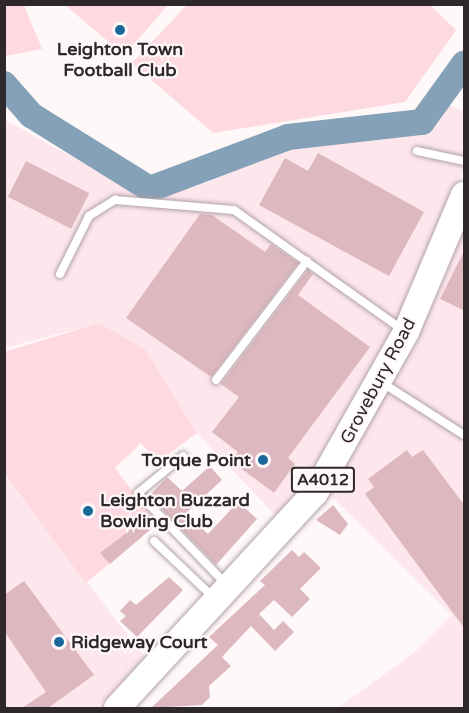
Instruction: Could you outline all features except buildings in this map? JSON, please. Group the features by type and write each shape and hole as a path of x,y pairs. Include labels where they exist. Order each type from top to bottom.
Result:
{"main road":[{"name":"Grovebury Road","path":"117,708 315,493 380,382 406,332 465,195"}],"lane":[{"path":"417,151 465,161"},
{"path":"60,274 89,216 115,200 234,210 406,332"},
{"path":"216,380 307,261"},
{"path":"380,382 465,435"},
{"path":"183,456 138,493 223,594"},
{"path":"154,541 223,594"}],"shaded area":[{"path":"5,4 24,5 42,49 5,56"},
{"name":"Leighton Town Football Club","path":"65,5 168,5 124,55"},
{"path":"187,5 430,5 456,30 405,102 213,133 132,63"},
{"path":"449,105 464,112 464,168 403,322 351,422 281,521 197,433 145,349 99,323 5,348 5,120 120,183 150,191 181,191 208,182 264,144 294,139 364,142 398,135"},
{"path":"464,201 464,708 338,708 416,651 452,615 327,492"},
{"path":"99,323 145,349 197,433 158,462 141,443 115,468 157,524 86,583 5,475 4,352"},
{"path":"4,475 145,657 97,708 5,708"}],"waterway":[{"path":"4,84 31,115 150,189 288,137 422,122 464,64"}],"place":[{"name":"Leighton Town Football Club","path":"120,30"},
{"name":"Torque Point","path":"263,460"},
{"name":"Leighton Buzzard Bowling Club","path":"88,511"},
{"name":"Ridgeway Court","path":"59,642"}]}
